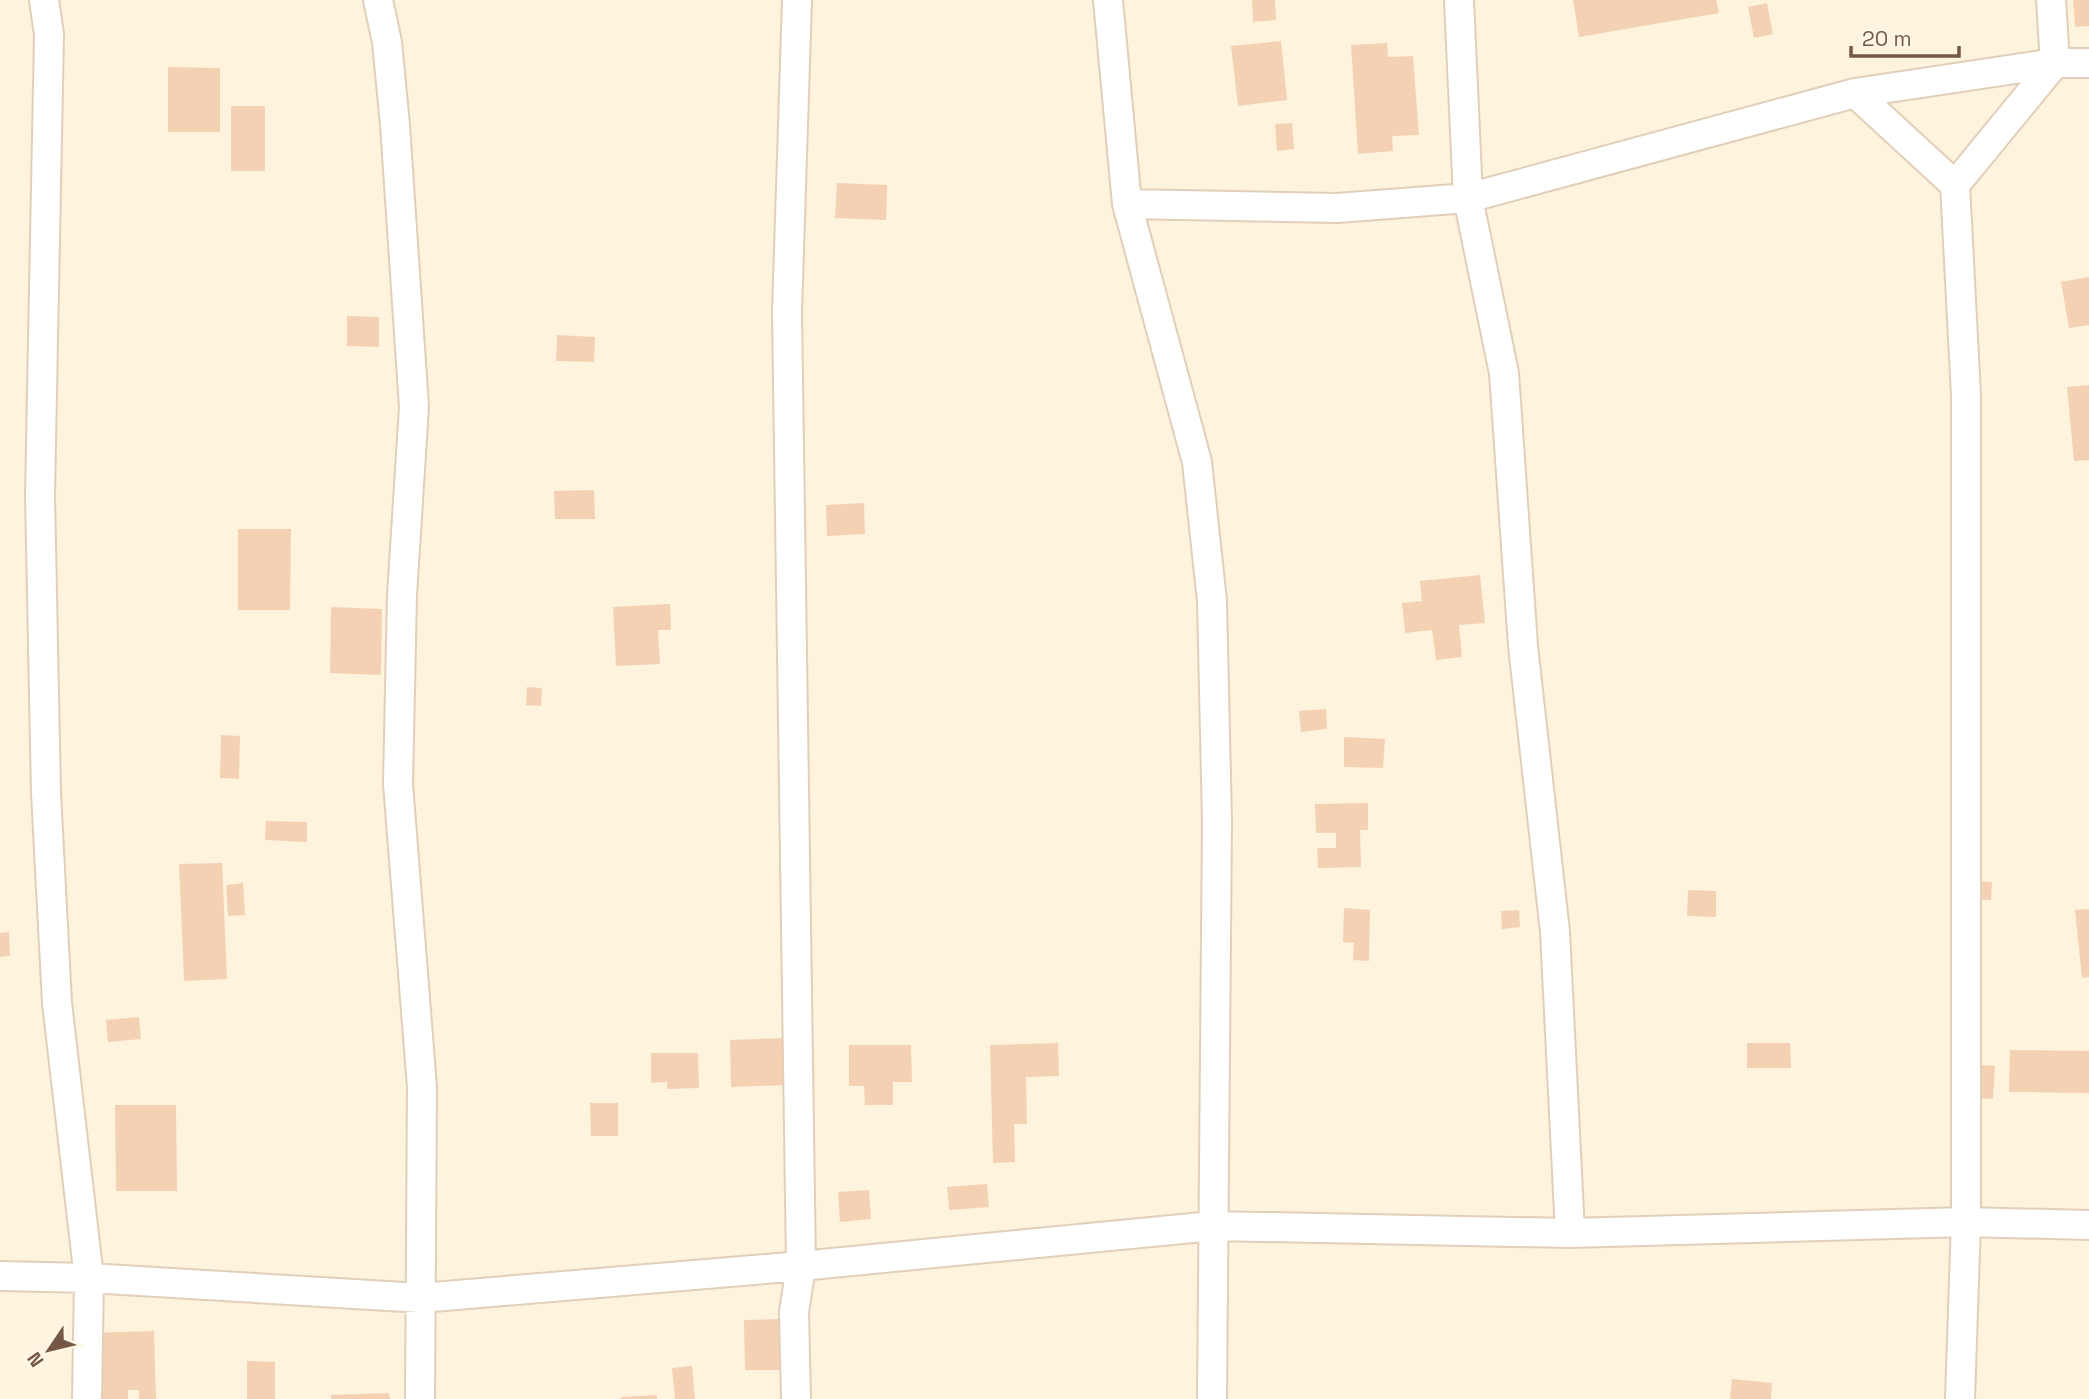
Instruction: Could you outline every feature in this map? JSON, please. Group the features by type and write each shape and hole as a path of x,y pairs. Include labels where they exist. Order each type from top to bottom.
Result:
{"street":[{"path":"44,0 49,34 40,495 46,793 57,1003 89,1278 86,1399"},
{"path":"378,0 387,42 395,125 414,407 402,595 398,784 422,1087 420,1399"},
{"path":"796,1399 794,1312 801,1266 787,312 797,0"},
{"path":"1108,0 1128,204 1197,463 1212,601 1217,821 1212,1399"},
{"path":"1459,0 1468,198 1504,373 1523,646 1555,932 1570,1233"},
{"path":"1960,1399 1966,1222 1966,395 1955,185 2055,63 2051,0"},
{"path":"1128,204 1338,208 1468,198 1855,93 2055,63 2089,63"},
{"path":"1855,93 1955,185"},
{"path":"0,1276 89,1278 421,1298 801,1266 1213,1226 1570,1233 1966,1222 2089,1225"}],"building":[{"path":"1252,0 1275,0 1276,20 1253,22"},
{"path":"1573,0 1716,0 1719,13 1579,37"},
{"path":"2073,0 2089,0 2089,26 2075,27"},
{"path":"1767,3 1773,34 1754,38 1748,7"},
{"path":"1281,41 1287,100 1238,106 1231,46"},
{"path":"1387,43 1388,57 1413,56 1419,135 1392,136 1393,151 1358,154 1351,45"},
{"path":"168,67 220,68 220,132 168,132"},
{"path":"231,106 265,106 265,171 231,171"},
{"path":"1292,123 1294,149 1277,151 1275,124"},
{"path":"837,183 887,185 886,220 835,218"},
{"path":"2089,277 2089,325 2069,328 2061,282"},
{"path":"347,316 379,317 379,347 347,346"},
{"path":"557,335 595,337 594,362 556,361"},
{"path":"2089,385 2089,460 2074,461 2067,387"},
{"path":"594,490 595,519 555,519 554,491"},
{"path":"864,503 865,534 827,536 826,505"},
{"path":"238,529 291,529 290,610 238,610"},
{"path":"1480,575 1485,623 1459,625 1462,657 1436,660 1432,630 1405,633 1402,603 1422,601 1420,581"},
{"path":"670,604 671,630 658,630 660,664 616,666 613,607"},
{"path":"331,607 382,609 381,675 330,673"},
{"path":"527,687 542,688 541,706 526,705"},
{"path":"1326,709 1327,729 1301,732 1299,711"},
{"path":"221,735 240,736 239,779 220,778"},
{"path":"1344,737 1385,739 1383,768 1344,767"},
{"path":"1368,803 1368,830 1360,830 1361,867 1318,868 1317,848 1336,848 1336,833 1316,833 1315,804"},
{"path":"266,821 307,822 307,842 265,840"},
{"path":"222,863 227,979 184,981 179,864"},
{"path":"1966,881 1992,882 1991,900 1965,899"},
{"path":"243,883 245,915 228,916 226,885"},
{"path":"1688,890 1716,891 1716,917 1687,916"},
{"path":"1344,908 1370,910 1369,961 1353,960 1354,943 1343,942"},
{"path":"2089,909 2089,977 2082,978 2075,910"},
{"path":"1519,910 1520,927 1502,929 1501,911"},
{"path":"9,932 10,956 0,957 0,933"},
{"path":"139,1017 141,1039 108,1042 106,1020"},
{"path":"786,1038 788,1085 731,1087 730,1040"},
{"path":"1058,1043 1059,1076 1026,1077 1027,1124 1014,1124 1015,1162 993,1163 990,1045"},
{"path":"1747,1043 1790,1043 1791,1068 1747,1068"},
{"path":"849,1045 911,1045 912,1082 893,1082 893,1105 865,1105 864,1086 849,1086"},
{"path":"2010,1050 2089,1051 2089,1093 2009,1092"},
{"path":"651,1053 698,1053 699,1088 667,1089 667,1082 651,1083"},
{"path":"1967,1064 1995,1066 1993,1099 1965,1097"},
{"path":"590,1103 618,1103 618,1136 591,1136"},
{"path":"115,1105 176,1105 177,1191 116,1191"},
{"path":"987,1184 989,1207 949,1210 947,1187"},
{"path":"869,1190 871,1219 840,1222 838,1192"},
{"path":"780,1319 781,1370 745,1370 744,1320"},
{"path":"154,1331 156,1399 139,1399 139,1390 128,1390 128,1399 88,1399 86,1333"},
{"path":"247,1361 275,1362 275,1399 247,1399"},
{"path":"692,1366 695,1399 675,1399 672,1368"},
{"path":"1732,1379 1772,1383 1771,1399 1730,1399"},
{"path":"389,1393 390,1399 331,1399 331,1395"},
{"path":"657,1395 657,1399 621,1399 621,1397"}]}
